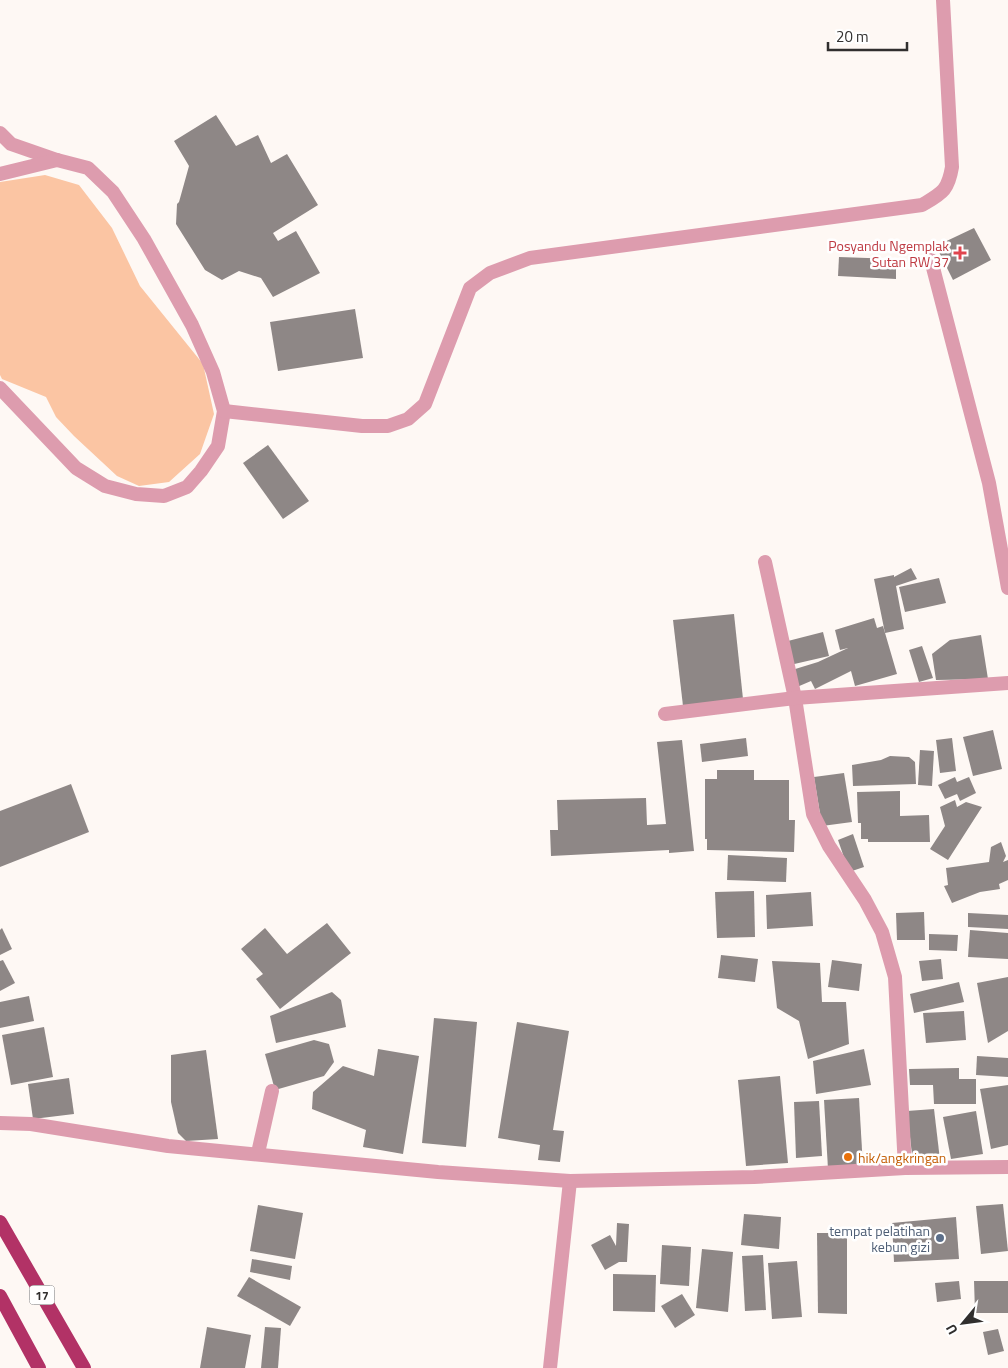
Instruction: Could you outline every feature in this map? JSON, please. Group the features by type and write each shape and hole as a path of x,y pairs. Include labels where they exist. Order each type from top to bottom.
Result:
{"highway":[{"name":"17","path":"0,1222 84,1368"},
{"path":"2,1304 39,1368"}],"street":[{"path":"224,411 362,426 388,426 408,419 425,404 470,288 490,272 530,258 922,205 941,193 950,183 952,167 943,0"},
{"path":"0,133 11,144 57,160 88,168 113,192 144,239 192,325 213,372 224,411 218,446 201,471 187,486 164,496 136,494 105,486 76,468 0,388"},
{"path":"0,174 57,160"},
{"path":"931,260 989,484 1008,588"},
{"path":"765,562 795,698 813,814 828,846 864,900 882,932 895,977 904,1168"},
{"path":"665,714 795,698 1008,684"},
{"path":"258,1153 272,1091"},
{"path":"0,1122 31,1124 168,1146 258,1153 438,1172 570,1181 754,1177 904,1168 1008,1167"},
{"path":"550,1368 570,1181"}],"shaded area":[{"path":"45,175 79,185 112,228 140,286 203,364 214,414 200,454 169,482 139,486 117,476 56,417 46,397 2,379 0,375 0,182"}],"building":[{"path":"216,115 236,146 258,135 271,163 287,154 318,205 273,233 278,241 296,231 320,273 273,297 261,278 239,271 222,280 205,270 176,224 177,204 189,166 174,141"},
{"path":"974,228 991,260 953,280 936,246"},
{"path":"839,257 896,259 896,279 838,276"},
{"path":"355,309 363,358 278,371 270,322"},
{"path":"268,445 309,501 283,519 243,463"},
{"path":"911,568 917,579 896,586 904,629 885,633 874,579 894,575 894,577"},
{"path":"939,578 946,603 905,612 899,587"},
{"path":"734,614 743,699 683,706 673,620"},
{"path":"874,618 877,628 883,626 897,674 855,686 851,671 815,689 811,681 797,687 792,670 818,662 848,648 840,650 835,630"},
{"path":"823,632 829,656 790,665 784,642"},
{"path":"981,635 988,679 936,680 932,654 950,640"},
{"path":"922,646 933,678 919,682 909,650"},
{"path":"993,730 1002,769 973,776 963,737"},
{"path":"746,738 748,756 702,762 700,744"},
{"path":"952,738 956,771 940,773 936,740"},
{"path":"682,740 694,851 669,853 669,850 551,856 550,830 558,830 557,800 646,798 647,825 666,824 657,742"},
{"path":"920,750 934,751 932,786 918,785"},
{"path":"890,756 909,757 915,762 916,784 853,786 852,765 881,760"},
{"path":"717,770 754,770 754,780 789,780 789,820 795,820 794,852 707,850 707,839 705,839 705,779 717,779"},
{"path":"844,773 852,822 822,826 814,777"},
{"path":"955,777 957,782 969,777 976,793 960,801 957,794 945,799 938,785"},
{"path":"71,784 89,832 0,867 0,811"},
{"path":"900,791 900,816 929,815 930,842 868,842 868,839 861,839 861,823 858,823 857,792"},
{"path":"955,800 957,807 966,802 982,807 948,860 930,849 945,826 940,807"},
{"path":"853,834 864,867 849,872 838,840"},
{"path":"1001,842 1006,856 1003,862 1008,860 1008,880 999,884 1000,889 980,892 952,903 944,886 948,885 946,868 989,862 991,847"},
{"path":"728,855 787,858 786,882 727,880"},
{"path":"754,891 755,937 717,938 715,892"},
{"path":"811,892 813,926 767,929 766,895"},
{"path":"924,912 925,940 897,940 896,913"},
{"path":"968,913 1008,915 1008,929 968,927"},
{"path":"327,923 351,953 280,1009 256,979 263,974 241,949 265,928 287,954"},
{"path":"2,928 12,949 0,955 0,930"},
{"path":"970,930 1008,933 1008,959 968,957"},
{"path":"929,934 958,935 957,951 929,950"},
{"path":"721,955 758,959 755,982 718,978"},
{"path":"941,959 943,979 922,981 919,961"},
{"path":"3,960 15,983 0,991 0,961"},
{"path":"832,960 862,964 859,991 828,987"},
{"path":"772,961 820,963 822,1002 846,1002 849,1044 808,1059 799,1021 777,1008"},
{"path":"1008,977 1008,1031 988,1043 977,983"},
{"path":"959,982 964,1002 914,1013 910,994"},
{"path":"332,992 341,1000 346,1027 276,1043 270,1016"},
{"path":"29,996 34,1021 0,1028 0,1002"},
{"path":"964,1011 966,1040 926,1043 923,1013"},
{"path":"434,1018 477,1022 466,1147 422,1143"},
{"path":"517,1022 569,1031 553,1130 564,1131 560,1162 538,1160 540,1145 498,1138"},
{"path":"44,1027 53,1077 11,1085 2,1035"},
{"path":"314,1040 329,1044 334,1062 324,1076 275,1090 265,1054"},
{"path":"378,1049 419,1056 403,1154 363,1147 366,1130 312,1109 313,1092 343,1066 374,1076"},
{"path":"864,1049 871,1085 816,1094 813,1061"},
{"path":"206,1050 218,1139 186,1141 178,1133 171,1102 171,1055"},
{"path":"977,1056 1008,1058 1008,1077 976,1075"},
{"path":"959,1068 959,1079 976,1079 976,1104 934,1104 933,1085 910,1085 909,1069"},
{"path":"780,1076 788,1163 746,1166 738,1080"},
{"path":"69,1078 74,1114 33,1119 28,1084"},
{"path":"1008,1085 1008,1145 991,1149 980,1089"},
{"path":"859,1098 863,1167 828,1169 824,1100"},
{"path":"819,1101 822,1156 796,1158 794,1102"},
{"path":"934,1109 940,1160 913,1163 907,1111"},
{"path":"976,1111 983,1154 951,1159 943,1117"},
{"path":"1003,1204 1008,1251 981,1254 976,1206"},
{"path":"258,1205 303,1213 295,1259 250,1251"},
{"path":"744,1214 781,1217 779,1249 741,1245"},
{"path":"956,1217 959,1259 894,1262 892,1223"},
{"path":"617,1223 629,1224 627,1262 619,1262 605,1270 591,1245 610,1235 616,1246"},
{"path":"817,1233 847,1233 847,1314 818,1313"},
{"path":"662,1245 691,1247 689,1286 660,1284"},
{"path":"702,1249 733,1252 728,1312 696,1308"},
{"path":"763,1255 766,1310 745,1311 742,1256"},
{"path":"252,1259 292,1266 290,1280 250,1272"},
{"path":"797,1261 802,1317 772,1319 768,1263"},
{"path":"613,1274 656,1275 655,1312 613,1311"},
{"path":"249,1277 301,1307 290,1326 237,1296"},
{"path":"959,1281 961,1299 937,1302 935,1283"},
{"path":"974,1281 1008,1281 1008,1313 975,1313"},
{"path":"682,1294 695,1315 675,1328 661,1306"},
{"path":"207,1327 251,1335 245,1368 200,1368"},
{"path":"265,1327 281,1328 278,1368 261,1368"},
{"path":"998,1329 1004,1351 988,1355 983,1332"}],"place":[{"name":"Posyandu Ngemplak Sutan RW 37","path":"960,253"},
{"name":"hik/angkringan","path":"848,1157"},
{"name":"tempat pelatihan kebun gizi","path":"940,1238"}]}
